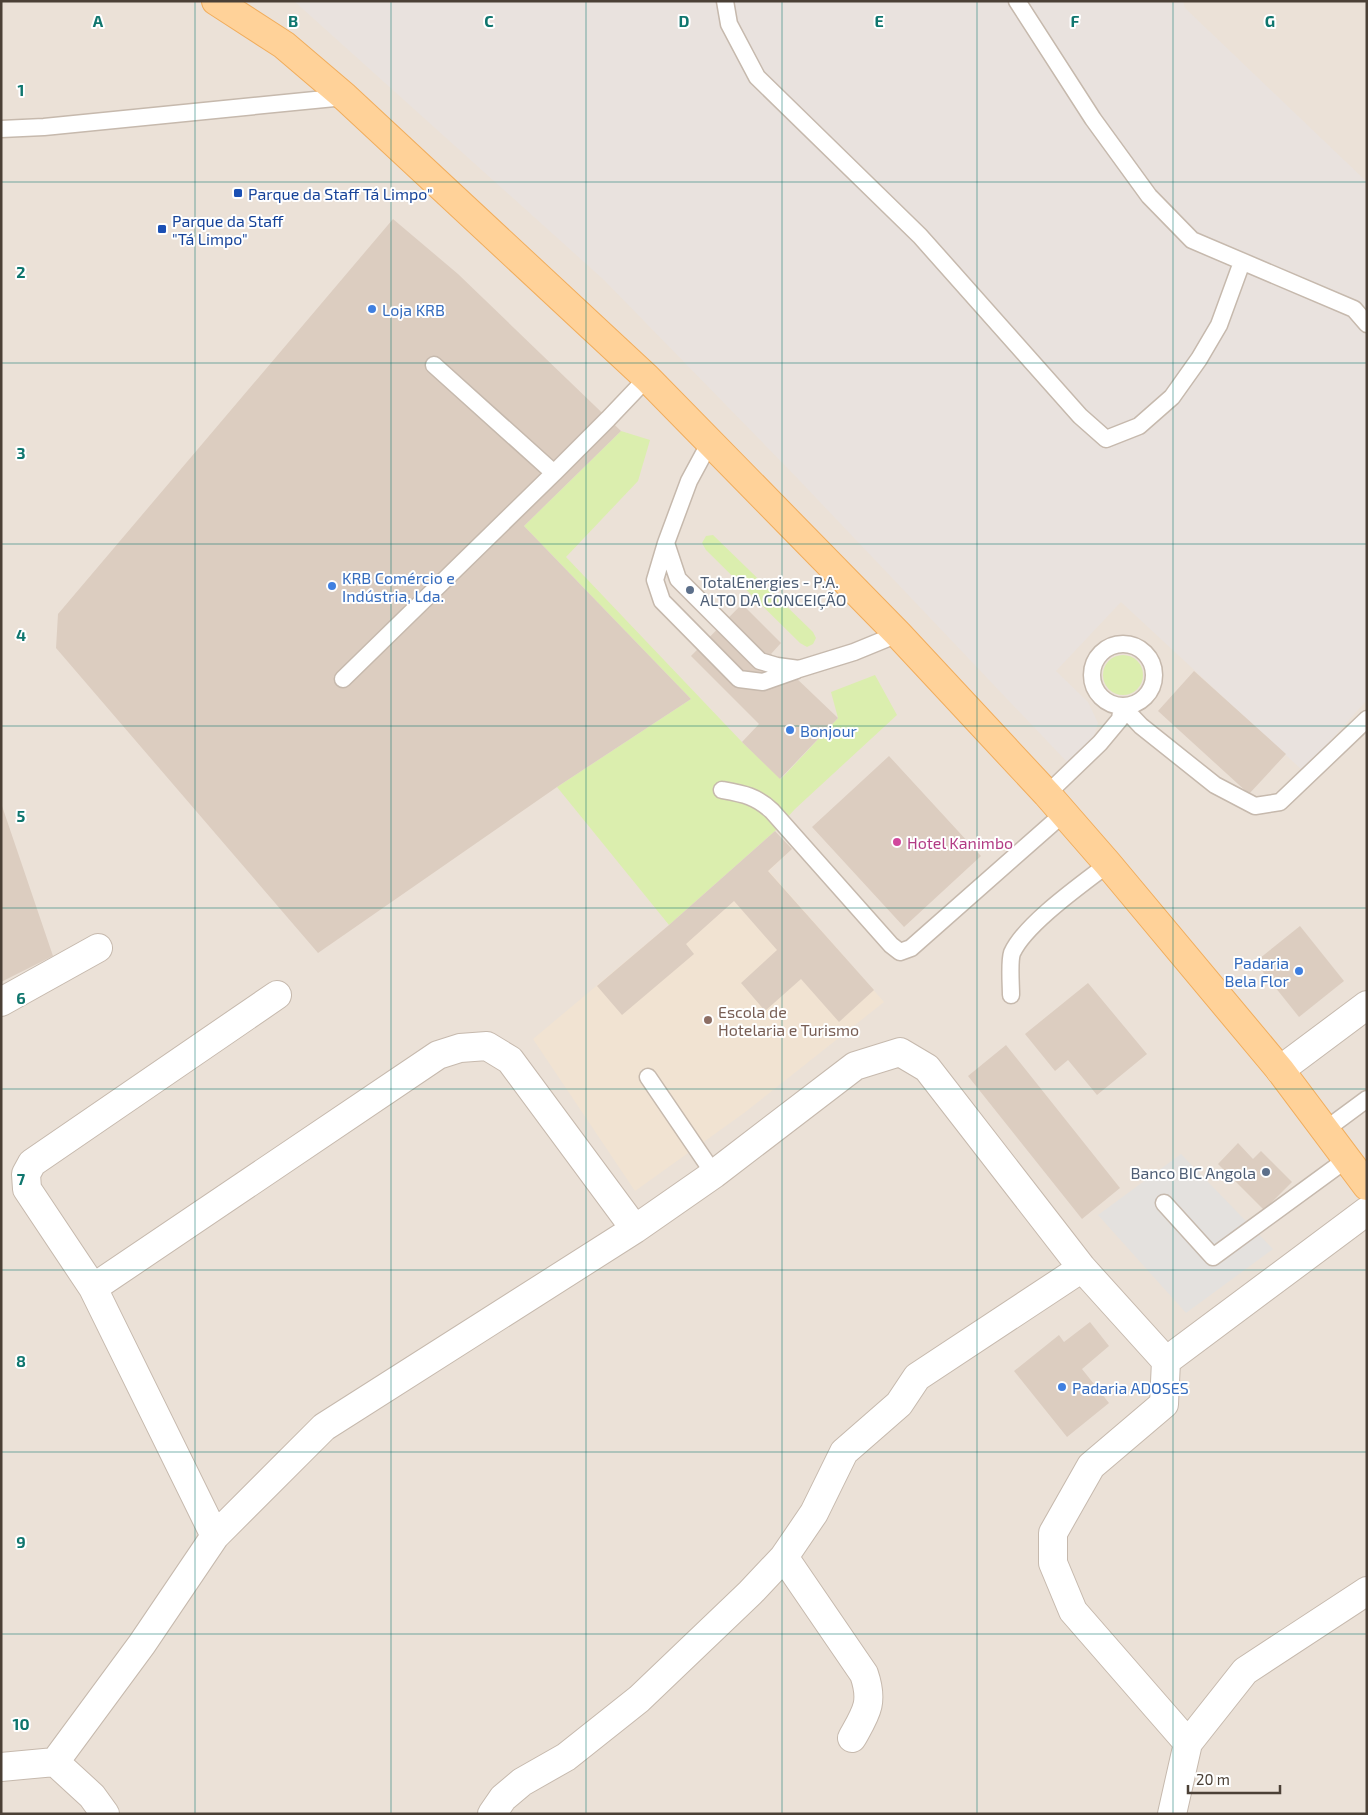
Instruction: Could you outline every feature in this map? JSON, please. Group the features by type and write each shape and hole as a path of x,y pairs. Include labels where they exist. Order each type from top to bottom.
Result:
{"main road":[{"path":"216,1 284,45"},
{"path":"245,1 284,45 344,97 647,378 898,634 1108,864 1280,1070 1367,1186"}],"street":[{"path":"1,1002 98,948"},
{"path":"215,1536 93,1288 27,1189 26,1174 32,1163 278,995"},
{"path":"1280,1070 1367,1005"},
{"path":"93,1288 438,1055 460,1048 487,1046 510,1060 635,1229"},
{"path":"56,1762 142,1644 215,1536 324,1427 635,1229 714,1174 855,1066 900,1052 926,1068 1082,1268 1166,1361 1164,1404 1091,1466 1053,1533 1054,1563 1073,1611 1188,1743"},
{"path":"1166,1361 1367,1211"},
{"path":"492,1814 503,1798 522,1782 566,1757 639,1699 750,1593 784,1557 814,1513 844,1452 899,1404 917,1377 1082,1268"},
{"path":"784,1557 864,1674 870,1689 868,1710 852,1738"},
{"path":"1172,1814 1188,1743 1244,1671 1367,1592"},
{"path":"1,1767 56,1762 92,1796 105,1814"}],"lane":[{"path":"724,1 729,24 756,77 920,236 1080,416 1106,438 1139,426 1172,397 1199,359 1219,325 1242,262"},
{"path":"1017,1 1093,119 1149,196 1192,240 1354,309 1367,324"},
{"path":"1,129 44,127 344,97"},
{"path":"434,365 554,473"},
{"path":"342,679 608,420 647,378"},
{"path":"710,442 689,481 666,543 655,580 662,601 739,679 763,682 854,652 898,634"},
{"path":"666,543 678,579 760,660 777,666 799,669"},
{"path":"722,790 749,796 761,801 772,811 891,946 900,952 912,948 1055,804 1100,743 1120,720 1122,706 1141,726 1215,785 1254,806 1280,802 1367,719"},
{"path":"1011,996 1012,954 1028,930 1074,890 1108,864"},
{"path":"648,1077 714,1174"},
{"path":"1325,1130 1367,1099"},
{"path":"1164,1203 1213,1257 1347,1159"}],"shaded area":[{"path":"1,1 1367,1 1367,1814 1,1814"},
{"path":"294,1 1183,1 1185,8 1367,182 1367,700 1303,771 1121,602 1056,671 1088,702 1098,723 1094,736 1068,763 799,480 604,280"},
{"name":"Escola de Hotelaria e Turismo","path":"775,831 792,849 769,871 884,1002 744,1113 635,1191 533,1039 669,925"},
{"path":"1181,1154 1273,1249 1186,1313 1098,1215"}],"green space":[{"path":"621,431 650,440 638,481 566,557 742,742 781,779 838,718 831,692 875,675 897,715 795,809 775,831 669,925 557,787 691,699 524,526"},
{"path":"713,535 813,632 816,638 813,644 807,647 800,643 706,550 702,543 706,536"},
{"path":"1123,655 1134,658 1140,664 1143,675 1140,686 1134,692 1123,695 1112,692 1106,686 1103,675 1106,664 1112,658"}],"building":[{"name":"KRB Comércio e Indústria, Lda.","path":"393,219 458,274 621,431 524,526 691,699 557,787 318,953 56,648 58,614"},
{"path":"742,604 781,643 771,654 838,718 780,779 742,742 759,724 691,656"},
{"path":"1194,671 1286,754 1249,794 1158,711"},
{"name":"Hotel Kanimbo","path":"889,756 981,856 904,927 812,827"},
{"path":"1,803 53,956 1,982"},
{"path":"775,831 792,849 768,871 874,990 839,1022 801,979 765,1011 741,983 777,950 734,901 686,944 694,954 622,1015 597,986"},
{"name":"Padaria Bela Flor","path":"1300,926 1344,981 1299,1017 1255,962"},
{"path":"1088,983 1147,1054 1097,1095 1068,1060 1055,1071 1025,1034"},
{"path":"1006,1045 1120,1188 1082,1219 968,1076"},
{"path":"1238,1143 1253,1159 1261,1151 1292,1182 1264,1210 1218,1164"},
{"name":"Padaria ADOSES","path":"1090,1322 1109,1346 1082,1369 1109,1403 1067,1437 1014,1371 1059,1335 1064,1342"}],"place":[{"name":"Parque da Staff Tá Limpo\"","path":"238,193"},
{"name":"Parque da Staff \"Tá Limpo\"","path":"162,229"},
{"name":"Loja KRB","path":"372,309"},
{"name":"KRB Comércio e Indústria, Lda.","path":"332,586"},
{"name":"TotalEnergies - P.A. ALTO DA CONCEIÇÃO","path":"690,590"},
{"name":"Bonjour","path":"790,730"},
{"name":"Hotel Kanimbo","path":"897,842"},
{"name":"Padaria Bela Flor","path":"1299,971"},
{"name":"Escola de Hotelaria e Turismo","path":"708,1020"},
{"name":"Banco BIC Angola","path":"1266,1172"},
{"name":"Padaria ADOSES","path":"1062,1387"}]}
